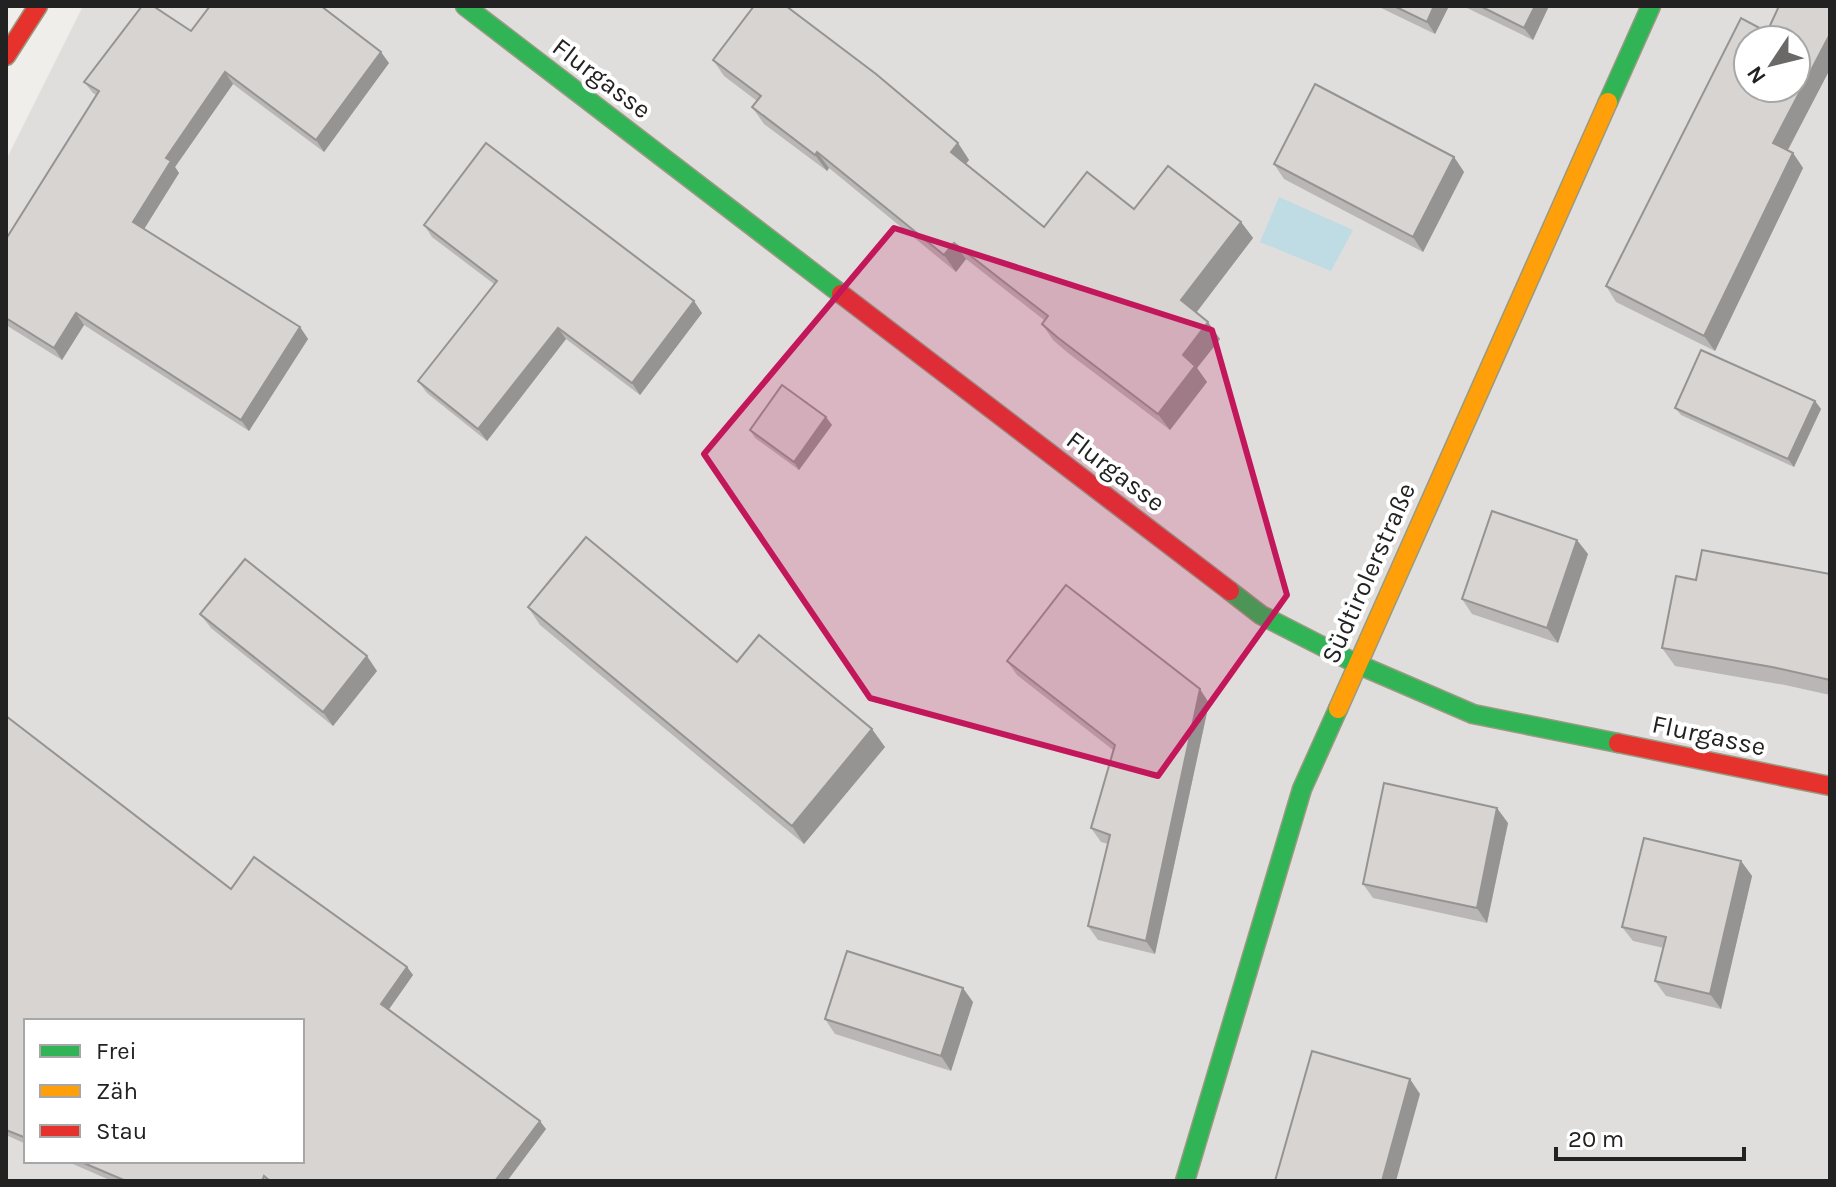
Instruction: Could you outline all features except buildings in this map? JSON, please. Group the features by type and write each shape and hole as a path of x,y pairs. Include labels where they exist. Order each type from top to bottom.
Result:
{"street":[{"path":"6,56 38,6"},
{"name":"Flurgasse","path":"465,6 1261,615 1357,664 1473,714 1830,786"},
{"name":"Südtirolerstraße","path":"1185,1181 1302,789 1651,6"}],"highlighted area":[{"path":"894,228 1212,330 1287,595 1158,776 870,698 704,454"}],"shaded area":[{"path":"83,6 1830,6 1830,1181 6,1181 6,160"}],"water":[{"path":"1279,197 1353,230 1331,271 1260,242"}],"traffic: fast":[{"path":"465,6 841,294"},
{"path":"1608,102 1651,6"},
{"path":"1230,591 1261,615 1357,664 1473,714 1618,743"},
{"path":"1185,1181 1302,789 1338,709"}],"traffic: slow":[{"path":"1338,709 1608,102"}],"traffic: jam":[{"path":"6,56 38,6"},
{"path":"841,294 1230,591"},
{"path":"1618,743 1830,786"}]}
